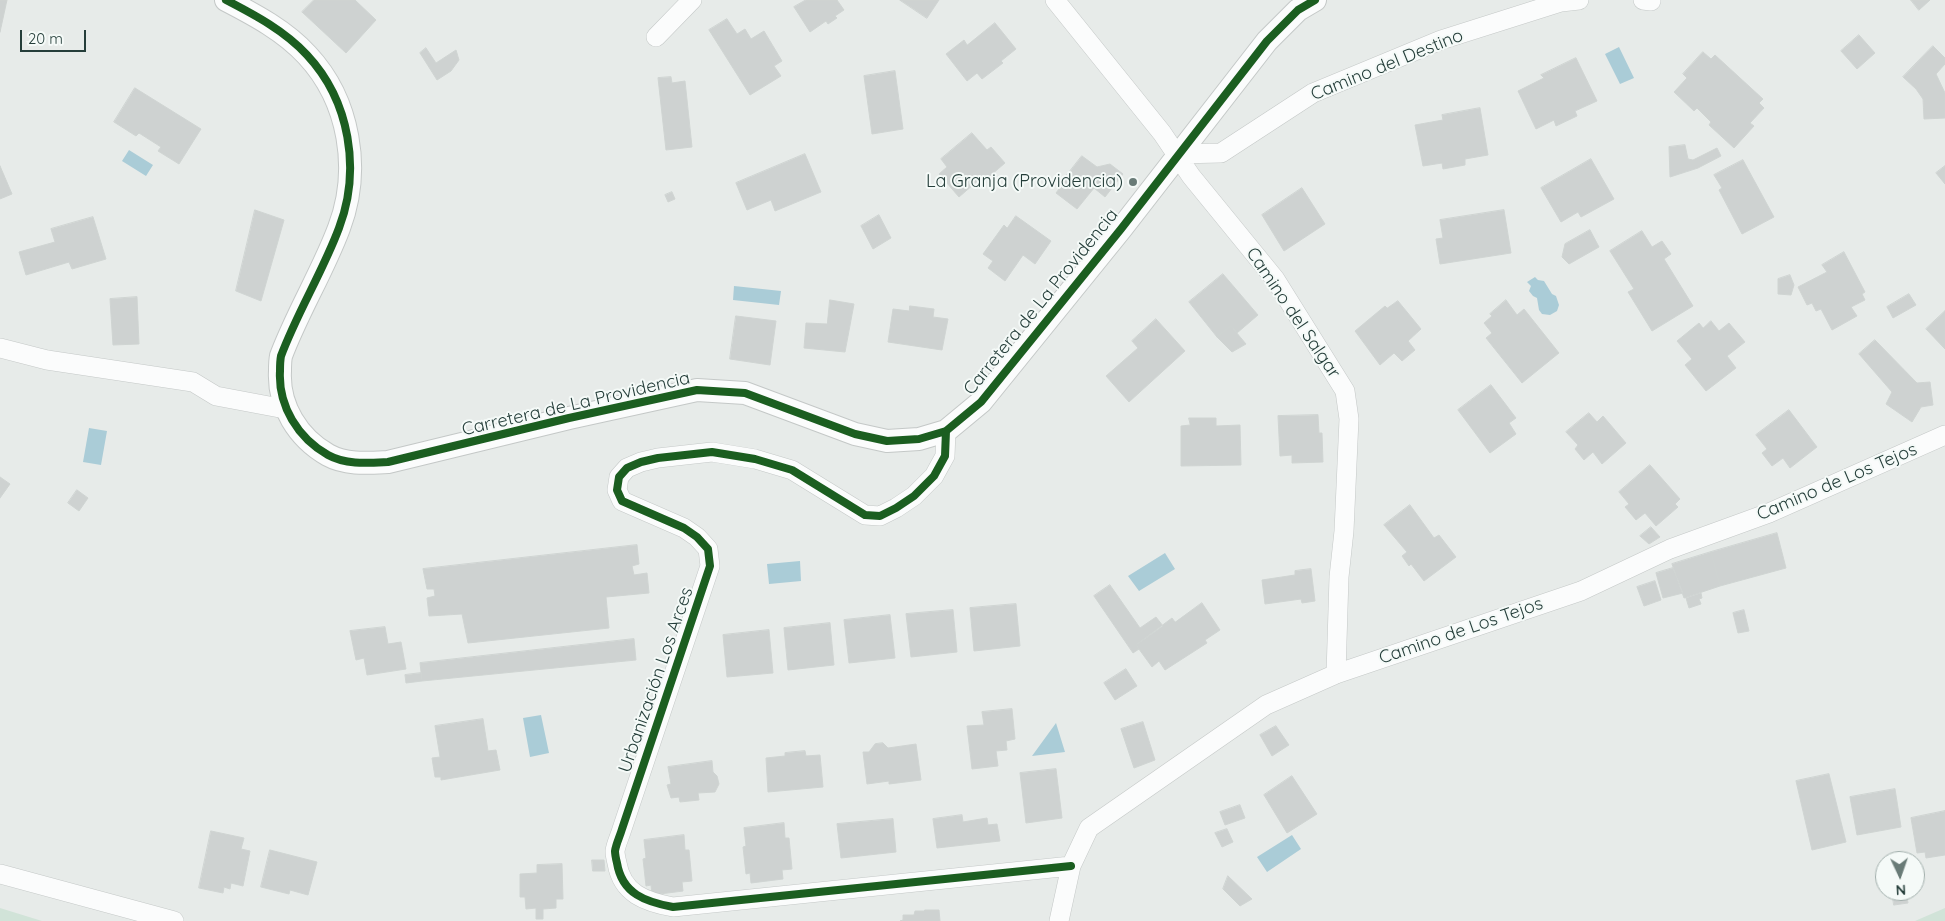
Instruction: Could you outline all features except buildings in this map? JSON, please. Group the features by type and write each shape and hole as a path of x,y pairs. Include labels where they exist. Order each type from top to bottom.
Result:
{"street":[{"name":"Carretera de La Providencia","path":"226,0 279,30 307,55 326,79 339,106 350,147 350,185 339,228 280,358 279,384 286,409 306,439 329,456 358,463 388,462 569,418 697,390 745,393 855,434 887,441 919,439 946,431 981,402 1136,209 1267,41 1298,10 1315,0"},
{"path":"656,37 692,0"},
{"name":"Camino del Salgar","path":"1055,0 1177,154 1191,176 1275,279 1345,391 1349,419 1344,531 1339,577 1336,674"},
{"name":"Camino del Destino","path":"1177,154 1221,153 1313,93 1441,40 1561,2 1578,0"},
{"path":"0,348 47,360 193,382 216,396 286,409"},
{"name":"Urbanización Los Arces","path":"946,431 944,456 934,476 914,496 880,516 865,515 792,470 755,459 712,452 641,462 627,468 619,477 616,490 622,501 684,528 697,537 708,549 710,566 615,852 618,870 625,885 638,896 655,904 673,907 1071,866"},
{"name":"Camino de Los Tejos","path":"1059,921 1071,866 1090,828 1266,705 1336,674 1581,591 1670,549 1769,513 1945,435"},
{"path":"0,874 174,921"}],"green space":[{"path":"0,908 42,921 0,921"},
{"path":"1945,908 1945,921 1915,921"}],"water":[{"path":"1619,47 1634,78 1620,84 1605,54"},
{"path":"129,150 153,165 146,176 122,161"},
{"path":"1535,277 1538,280 1544,281 1552,294 1556,296 1559,305 1557,311 1550,315 1542,314 1539,310 1537,298 1529,291 1531,286 1527,282"},
{"path":"734,286 781,291 779,305 733,300"},
{"path":"89,428 107,431 101,465 83,462"},
{"path":"1165,553 1175,569 1139,591 1128,576"},
{"path":"800,561 801,581 769,584 767,564"},
{"path":"541,715 549,753 530,757 523,718"},
{"path":"1056,723 1065,752 1032,756"},
{"path":"1292,835 1301,849 1267,872 1257,857"}],"cycle path":[{"path":"226,0 269,24 298,46 322,73 342,115 350,160 346,206 333,244 281,356 280,384 286,408 292,420 308,440 317,448 335,458 365,463 388,462 569,418 697,390 745,393 855,434 887,441 919,439 946,431 981,402 1121,229 1267,41 1298,10 1315,0"},
{"path":"946,431 945,456 934,476 914,496 880,516 865,515 792,470 755,459 712,452 658,458 641,462 627,468 619,477 617,490 622,501 684,528 697,537 708,549 710,566 616,846 615,854 620,874 624,882 637,895 673,907 1071,866"}],"place":[{"name":"La Granja (Providencia)","path":"1133,182"}]}
